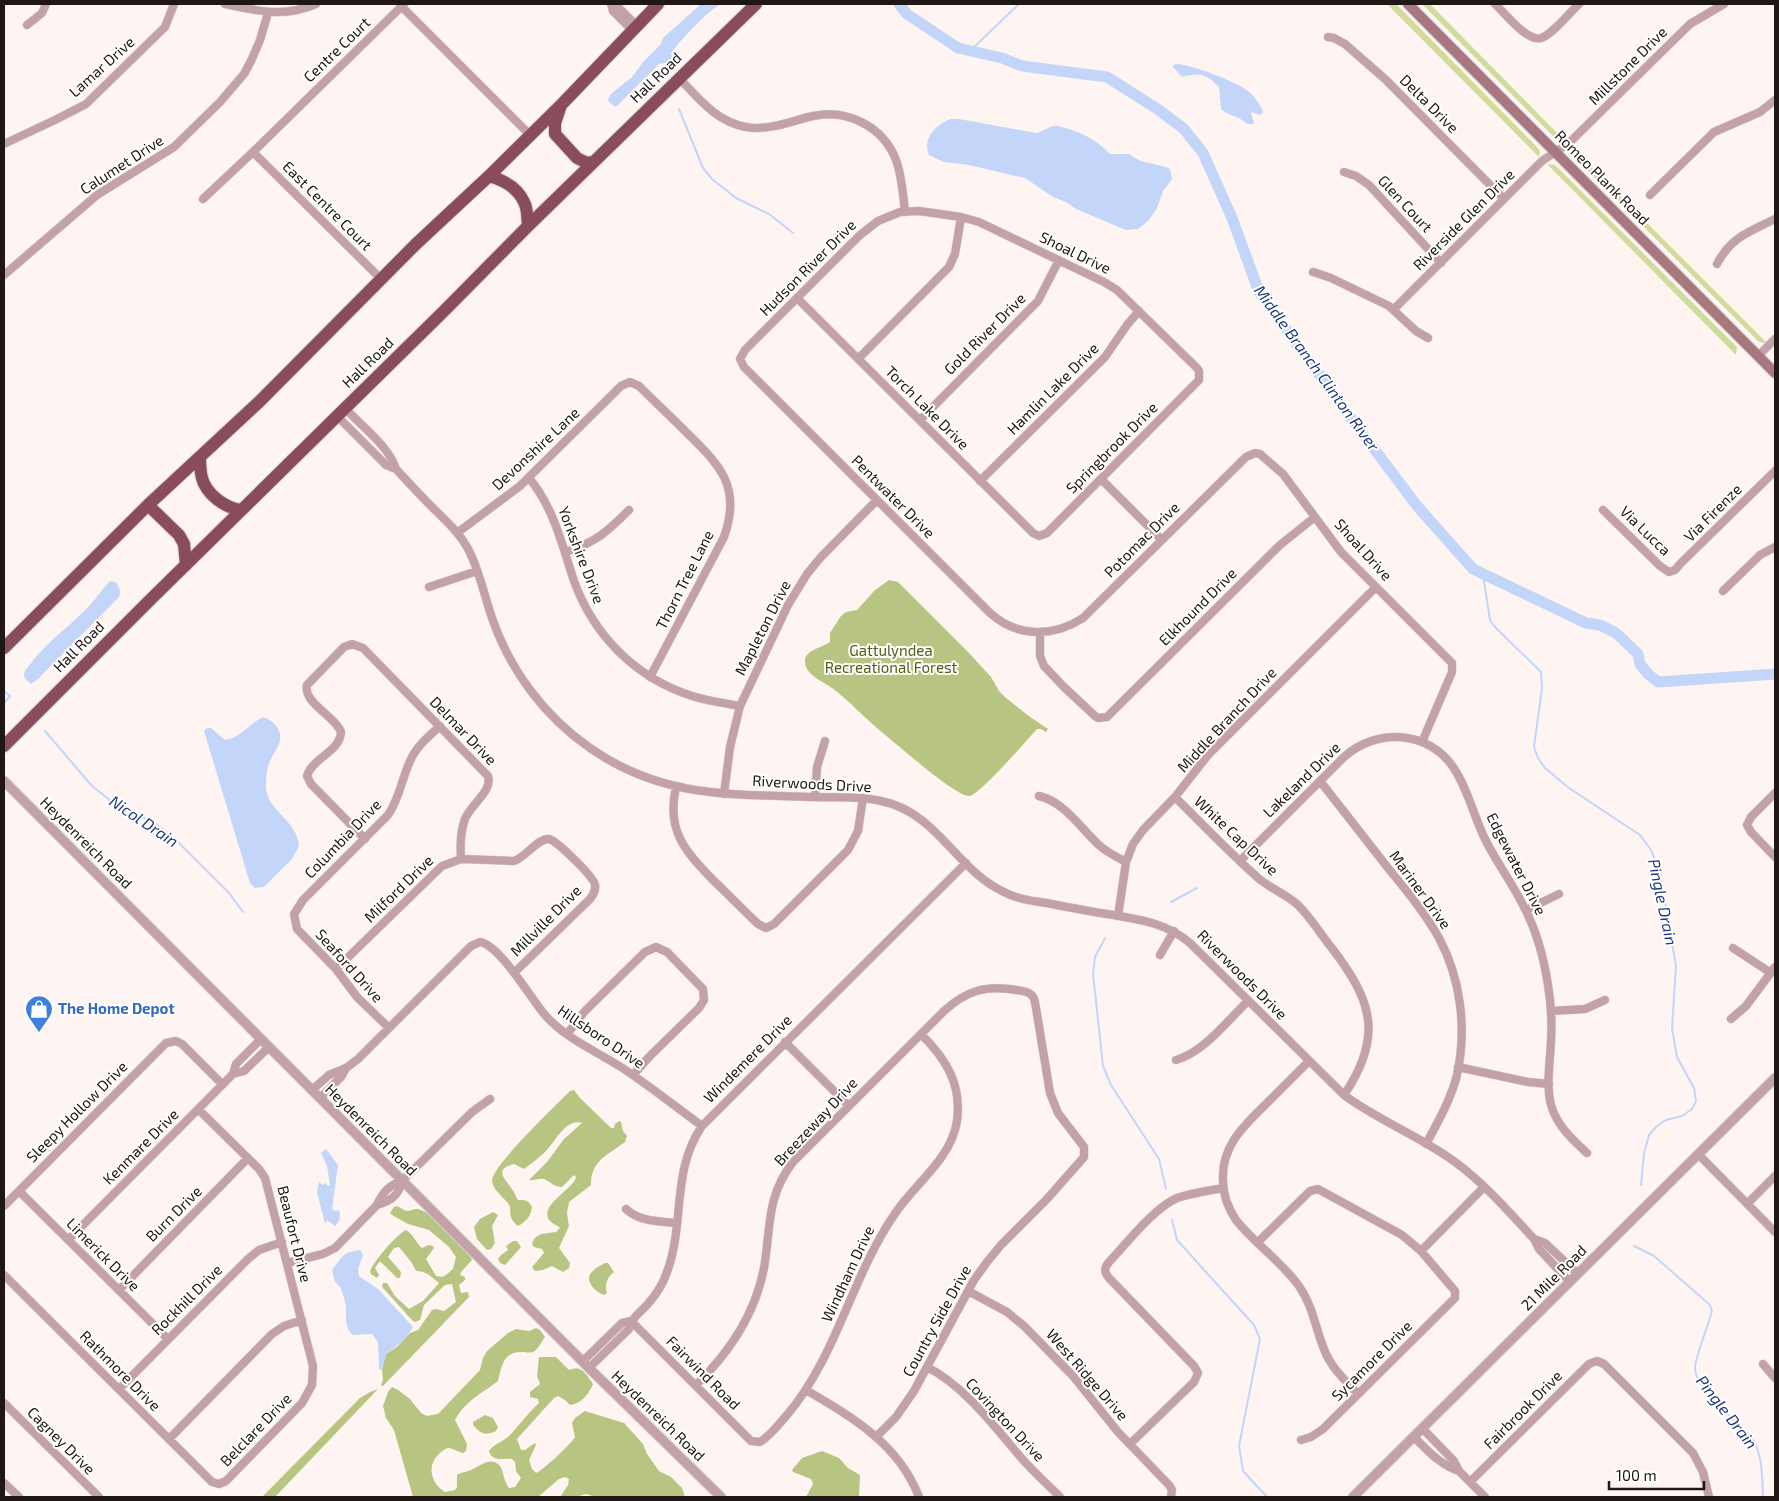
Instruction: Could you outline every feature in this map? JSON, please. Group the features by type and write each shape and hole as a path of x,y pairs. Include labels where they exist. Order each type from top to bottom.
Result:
{"highway":[{"path":"4,648 148,505 259,402 381,279 530,136 658,4"},
{"name":"Hall Road","path":"4,746 528,226 756,4"},
{"path":"562,104 555,123 555,134 576,158 586,163 593,162"},
{"path":"489,176 502,180 522,198 526,209 528,226"},
{"path":"200,457 201,477 206,487 224,504 241,510"},
{"path":"148,505 179,535 184,544 186,565"}],"main road":[{"name":"Romeo Plank Road","path":"1408,4 1775,373"}],"street":[{"path":"27,25 42,13 46,4"},
{"name":"Lamar Drive","path":"4,144 86,104 166,26 174,4"},
{"path":"225,4 268,13 293,11 316,4"},
{"path":"611,4 617,6 634,28"},
{"path":"1495,4 1523,32 1536,39 1548,34 1579,4"},
{"name":"Millstone Drive","path":"1556,152 1569,143 1690,24 1724,4"},
{"name":"Centre Court","path":"203,199 403,5 530,136"},
{"name":"Calumet Drive","path":"4,275 97,195 174,147 216,106 235,86 248,68 260,40 268,13"},
{"name":"Delta Drive","path":"1328,37 1345,44 1380,75 1504,199"},
{"path":"680,79 713,113 727,121 745,127 769,127 827,114 843,116 865,124 880,134 894,154 901,178 905,212"},
{"path":"1650,194 1714,132 1760,112 1775,100"},
{"name":"East Centre Court","path":"253,152 381,279"},
{"name":"Riverside Glen Drive","path":"1394,309 1542,161 1556,152"},
{"name":"Glen Court","path":"1344,172 1356,176 1369,185 1441,263"},
{"name":"Shoal Drive","path":"905,212 920,211 961,217 979,222 1111,286 1197,368 1200,376"},
{"name":"Hudson River Drive","path":"740,359 745,350 866,229 885,217 905,212"},
{"path":"859,358 949,267 955,254 961,217"},
{"path":"1717,264 1725,251 1737,239 1775,218"},
{"name":"Gold River Drive","path":"920,420 1038,301 1059,260"},
{"path":"1313,272 1331,278 1394,309 1411,327 1428,338"},
{"name":"Torch Lake Drive","path":"797,298 980,481 1033,533 1039,536"},
{"name":"Hamlin Lake Drive","path":"980,481 1105,357 1126,325 1138,311"},
{"path":"1758,356 1775,339"},
{"name":"Pentwater Drive","path":"740,359 744,367 996,618 1020,630 1040,633"},
{"name":"Springbrook Drive","path":"1039,536 1046,533 1101,479 1196,384 1200,376"},
{"name":"Devonshire Lane","path":"457,533 529,478 621,386 630,382"},
{"name":"Thorn Tree Lane","path":"630,382 639,386 716,462 726,480 731,502 724,537 650,677"},
{"name":"Riverwoods Drive","path":"341,412 381,445 393,459 396,469"},
{"name":"Riverwoods Drive","path":"341,412 373,452 386,465 396,469 457,533 470,552 492,620 504,648 524,683 547,711 571,734 604,757 634,772 676,787 724,794 863,798 891,803 908,810 924,821 966,863 993,886 1016,897 1152,922 1174,931 1190,943 1344,1095 1368,1113 1455,1162 1484,1187 1534,1239 1538,1249 1570,1282"},
{"path":"373,452 381,445"},
{"name":"Shoal Drive","path":"1255,453 1264,456 1283,474 1342,552 1448,657 1453,666 1452,672 1422,742"},
{"name":"Potomac Drive","path":"1040,633 1062,629 1083,618 1238,465 1250,454 1255,453"},
{"name":"Via Firenze","path":"1669,572 1674,570 1775,471"},
{"name":"Yorkshire Drive","path":"529,478 549,508 578,590 595,624 621,654 650,677 674,689 693,696 740,706"},
{"path":"1101,479 1162,540"},
{"name":"Mapleton Drive","path":"724,794 728,756 740,706 788,605 821,557 877,500"},
{"path":"566,552 601,537 629,510"},
{"name":"Via Lucca","path":"1603,510 1660,566 1669,572"},
{"name":"Elkhound Drive","path":"1040,633 1040,656 1044,666 1095,716 1103,718 1111,715 1280,545 1315,517"},
{"path":"1723,591 1760,556 1775,547"},
{"path":"429,587 477,571"},
{"name":"Middle Branch Drive","path":"1118,916 1126,862 1138,837 1175,797 1208,755 1376,587"},
{"name":"Delmar Drive","path":"364,839 311,784 308,776 311,768 339,741 341,732 308,696 307,685 344,647 352,644 362,648 486,772 490,780 488,788 473,805 463,826 460,840 461,859"},
{"name":"Columbia Drive","path":"294,920 294,914 299,905 392,810 411,759 418,747 440,726"},
{"name":"Lakeland Drive","path":"1240,860 1350,752 1370,741 1386,737 1401,737 1422,742"},
{"path":"816,797 818,767 825,741"},
{"name":"Edgewater Drive","path":"1422,742 1439,752 1454,768 1485,839 1526,910 1544,966 1551,1012 1552,1038 1549,1084 1551,1105 1556,1119 1568,1136 1587,1153"},
{"name":"Heydenreich Road","path":"4,781 586,1365 721,1497"},
{"name":"Mariner Drive","path":"1320,781 1418,905 1444,948 1454,975 1460,1002 1462,1036 1458,1067 1448,1101 1426,1144"},
{"path":"676,787 673,817 683,846 694,860 758,924 766,928 774,924 848,850 858,831 863,798"},
{"path":"1775,793 1749,819 1747,825 1751,832 1775,857"},
{"path":"1039,796 1058,804 1102,847 1126,862"},
{"name":"White Cap Drive","path":"1175,797 1264,882 1298,906 1348,968 1361,991 1368,1017 1367,1044 1359,1070 1344,1095"},
{"name":"Milford Drive","path":"336,969 436,871 448,863 461,859 514,862 539,842 547,839 558,844 591,877 596,888"},
{"name":"Windemere Drive","path":"586,1365 622,1323 631,1320 654,1296 664,1280 674,1249 685,1162 690,1147 702,1126 966,863"},
{"name":"Millville Drive","path":"514,973 590,899 596,888"},
{"path":"1526,910 1559,894"},
{"name":"Seaford Drive","path":"294,920 297,929 336,969 358,998 388,1028"},
{"path":"1160,956 1174,931"},
{"name":"Hillsboro Drive","path":"312,1090 329,1075 346,1068 358,1058 475,943 480,942 488,945 514,973 546,1016 567,1034 634,1075 702,1126"},
{"path":"567,1034 585,1011 645,952 656,947 663,949 700,986 705,996 699,1008 649,1057 634,1075"},
{"path":"1731,1019 1746,1006 1773,970 1734,948"},
{"name":"Breezeway Drive","path":"696,1385 730,1347 754,1305 764,1266 772,1206 779,1183 793,1162 950,1006 970,993 998,988 1027,992 1032,995 1035,1002 1047,1083 1052,1101 1058,1113 1084,1147 1085,1153"},
{"path":"1551,1012 1585,1009 1605,1000"},
{"path":"1176,1060 1186,1058 1198,1050 1248,1001"},
{"name":"Windham Drive","path":"756,1442 768,1436 806,1390 825,1358 876,1243 905,1199 942,1157 954,1132 958,1104 952,1078 940,1054 921,1034"},
{"name":"Kenmare Drive","path":"233,1074 236,1064 261,1039"},
{"name":"Sleepy Hollow Drive","path":"4,1206 163,1045 172,1041 182,1044 222,1084"},
{"path":"785,1042 849,1106"},
{"name":"Kenmare Drive","path":"68,1240 222,1084 233,1074 244,1071 268,1046"},
{"path":"1309,1061 1246,1123 1232,1141 1224,1162 1223,1188 1232,1214 1293,1278 1303,1292 1314,1314 1321,1343 1327,1358 1337,1372 1358,1394"},
{"path":"1458,1067 1528,1082 1549,1084"},
{"name":"Hillsboro Drive","path":"320,1098 341,1077 346,1068"},
{"name":"21 Mile Road","path":"1353,1497 1775,1078"},
{"path":"287,1263 323,1254 335,1248 377,1206 381,1197 392,1184 402,1181 472,1112 490,1099"},
{"name":"Beaufort Drive","path":"198,1109 248,1158 265,1178 313,1366 310,1391"},
{"name":"Country Side Drive","path":"876,1437 902,1408 927,1367 968,1291 994,1253 1053,1192 1082,1160 1085,1153"},
{"path":"1698,1154 1775,1232"},
{"name":"Burn Drive","path":"119,1290 248,1158"},
{"path":"1747,1204 1775,1176"},
{"path":"1258,1242 1310,1191 1315,1189 1321,1190 1384,1224 1402,1235 1421,1251 1484,1187"},
{"path":"1130,1444 1194,1382 1198,1374 1194,1366 1109,1278 1105,1270 1109,1262 1156,1213 1170,1202 1185,1196 1223,1188"},
{"name":"Limerick Drive","path":"19,1191 168,1339"},
{"path":"626,1209 645,1220 677,1223"},
{"name":"Riverwoods Drive","path":"1534,1239 1545,1243 1578,1274"},
{"name":"Rockhill Drive","path":"119,1389 248,1259 259,1250 282,1242"},
{"name":"Sycamore Drive","path":"1301,1440 1323,1430 1452,1301 1456,1294 1452,1285 1421,1251"},
{"name":"Rathmore Drive","path":"4,1275 212,1482 219,1484"},
{"name":"West Ridge Drive","path":"968,1291 1007,1312 1024,1326 1073,1376 1130,1444 1169,1485 1172,1494"},
{"path":"169,1439 272,1334 284,1326 302,1320"},
{"name":"Fairwind Road","path":"631,1320 751,1440 756,1442"},
{"name":"Fairbrook Drive","path":"1470,1482 1589,1364 1597,1361 1604,1364 1693,1454 1703,1472 1708,1497"},
{"path":"1763,1364 1775,1378"},
{"name":"Covington Drive","path":"927,1367 943,1376 956,1387 1060,1497"},
{"path":"806,1390 854,1418 876,1437 904,1466 919,1497"},
{"name":"Belclare Drive","path":"219,1484 226,1481 291,1415 310,1391"},
{"name":"Cagney Drive","path":"4,1403 99,1497"},
{"path":"1422,1428 1454,1461 1459,1471 1485,1497"},
{"path":"1414,1437 1435,1458 1449,1468 1459,1471"},
{"path":"4,1487 19,1497"}],"green space":[{"path":"1387,4 1396,4 1536,146 1540,151 1539,157"},
{"path":"1422,4 1430,4 1564,140 1559,141 1555,138"},
{"path":"1572,148 1766,342 1758,341 1573,156"},
{"path":"1547,164 1555,165 1737,347 1736,355"},
{"name":"Gattulyndea Recreational Forest","path":"889,580 898,582 968,652 991,677 999,691 1006,698 1048,729 1046,732 1037,729 984,786 970,796 956,791 925,768 838,693 812,675 807,669 805,658 810,652 830,642 830,633 841,616 846,612 857,610 875,590"},
{"path":"574,1090 611,1128 614,1128 615,1124 619,1121 621,1122 623,1131 627,1136 625,1142 597,1164 591,1185 569,1202 567,1213 569,1226 559,1248 570,1263 569,1268 563,1272 552,1266 535,1271 532,1267 544,1253 542,1249 534,1247 532,1244 538,1235 556,1232 560,1228 550,1221 547,1215 548,1209 574,1182 576,1177 574,1175 562,1187 555,1186 544,1179 529,1180 547,1162 564,1139 582,1123 576,1122 566,1127 546,1151 524,1169 514,1164 502,1171 502,1175 518,1200 530,1203 532,1207 526,1221 518,1226 514,1223 508,1203 496,1190 492,1181 502,1163 539,1121 570,1091"},
{"path":"397,1206 406,1211 417,1209 423,1211 440,1222 457,1238 472,1260 461,1272 460,1275 465,1277 465,1280 459,1285 461,1293 468,1292 469,1297 383,1386 381,1385 383,1380 382,1369 386,1354 398,1346 410,1333 418,1330 432,1310 444,1311 456,1302 452,1284 445,1285 424,1305 420,1320 415,1322 412,1320 382,1287 383,1283 387,1283 395,1296 409,1309 423,1301 439,1283 426,1273 416,1271 399,1247 394,1248 388,1257 401,1272 400,1278 397,1278 380,1261 375,1268 379,1275 377,1278 371,1274 372,1267 381,1255 406,1230 422,1248 429,1245 433,1246 434,1248 426,1259 436,1276 442,1277 453,1269 456,1257 449,1247 429,1230 408,1224 392,1215 390,1213"},
{"path":"493,1212 498,1215 492,1226 495,1243 491,1249 487,1250 477,1239 474,1227 480,1219"},
{"path":"513,1241 517,1241 521,1247 505,1265 500,1263 498,1259 508,1250 506,1246"},
{"path":"605,1263 608,1263 614,1272 608,1279 606,1285 607,1293 604,1295 595,1290 590,1283 589,1276"},
{"path":"536,1328 545,1337 536,1350 530,1353 517,1352 508,1357 502,1365 498,1381 474,1398 463,1408 455,1420 467,1444 466,1451 463,1453 448,1448 434,1460 432,1475 440,1489 445,1492 455,1490 457,1487 457,1475 492,1461 500,1466 509,1488 515,1487 521,1478 516,1471 515,1462 512,1459 492,1457 489,1451 509,1436 539,1403 538,1399 530,1397 530,1392 540,1384 537,1376 539,1357 556,1357 569,1370 577,1369 583,1371 593,1384 584,1398 578,1403 570,1405 558,1396 554,1398 517,1439 521,1450 525,1450 535,1443 536,1445 529,1460 532,1469 536,1473 539,1471 568,1445 575,1437 572,1423 575,1418 585,1411 624,1423 643,1444 647,1454 659,1471 671,1477 682,1488 685,1497 596,1497 586,1494 575,1497 560,1497 568,1485 569,1479 565,1477 559,1479 538,1497 413,1497 394,1430 386,1418 383,1406 388,1392 392,1387 398,1390 410,1399 421,1413 427,1416 438,1414 480,1370 487,1351 508,1333 516,1329 529,1331"},
{"path":"378,1389 275,1497 262,1497 360,1398"},
{"path":"485,1415 493,1418 498,1427 496,1431 483,1433 473,1425 473,1422"},
{"path":"822,1451 839,1458 848,1468 860,1475 859,1497 806,1497 813,1484 811,1479 792,1470 802,1458"}],"water":[{"path":"701,4 720,4 700,20 682,40 671,53 670,62 659,64 615,107 609,102 608,99 611,94 632,77 643,62 661,44 663,38"},
{"path":"1176,64 1202,70 1242,87 1255,98 1263,113 1260,115 1251,112 1254,124 1247,124 1227,113 1221,109 1219,87 1202,75 1182,77 1172,66"},
{"path":"951,119 1036,133 1060,126 1089,138 1110,154 1130,154 1144,162 1170,169 1172,179 1163,191 1157,208 1149,220 1138,229 1126,230 1076,209 1066,202 1053,197 1025,178 969,165 944,162 929,155 927,143 932,133 940,124"},
{"path":"110,581 116,582 120,591 119,597 38,679 31,684 29,683 24,673 26,669 43,649 86,609"},
{"path":"263,717 277,727 280,735 279,744 267,770 266,787 268,796 276,810 293,829 299,846 292,859 264,887 255,888 250,883 204,731 207,728 211,728 225,740 231,739"},
{"path":"326,1149 338,1165 332,1209 335,1211 339,1210 340,1216 335,1226 327,1220 325,1224 317,1192 319,1182 323,1185 325,1183 328,1186 330,1185 327,1166 321,1153"},
{"path":"359,1250 363,1255 358,1269 359,1276 378,1289 413,1327 405,1339 386,1354 382,1369 379,1370 378,1342 372,1334 353,1335 349,1331 346,1322 346,1305 341,1288 335,1282 332,1270 345,1255"}],"waterway":[{"name":"Middle Branch Clinton River","path":"899,4 907,14 958,48 1002,58 1022,66 1107,77 1159,110 1184,129 1203,153 1232,218 1259,292 1418,507 1473,569 1586,623 1600,625 1616,633 1638,654 1640,664 1658,682 1775,674"},
{"path":"971,50 1019,4"},
{"path":"679,109 703,168 712,179 736,198 769,214 793,233"},
{"name":"Pingle Drain","path":"1483,574 1490,620 1541,672 1542,688 1534,747 1538,758 1545,768 1569,788 1640,835 1651,850 1660,873 1676,966 1672,1028 1677,1057 1694,1088 1696,1101 1692,1109 1682,1116 1666,1120 1649,1135 1644,1153 1641,1185"},
{"name":"Nicol Drain","path":"4,691 10,696 4,703"},
{"name":"Nicol Drain","path":"45,731 92,786 111,801 157,825 176,840 229,893 243,912"},
{"path":"1171,902 1197,888"},
{"path":"1105,938 1095,957 1093,974 1103,1066 1111,1085 1159,1159 1166,1189"},
{"path":"1172,1220 1177,1240 1254,1325 1260,1339 1239,1446 1243,1471 1267,1497"},
{"name":"Pingle Drain","path":"1634,1246 1654,1256 1710,1305 1712,1311 1696,1361 1696,1375 1708,1394 1752,1438 1756,1445 1760,1459 1763,1497"}],"place":[{"name":"The Home Depot","path":"39,1033"}]}
